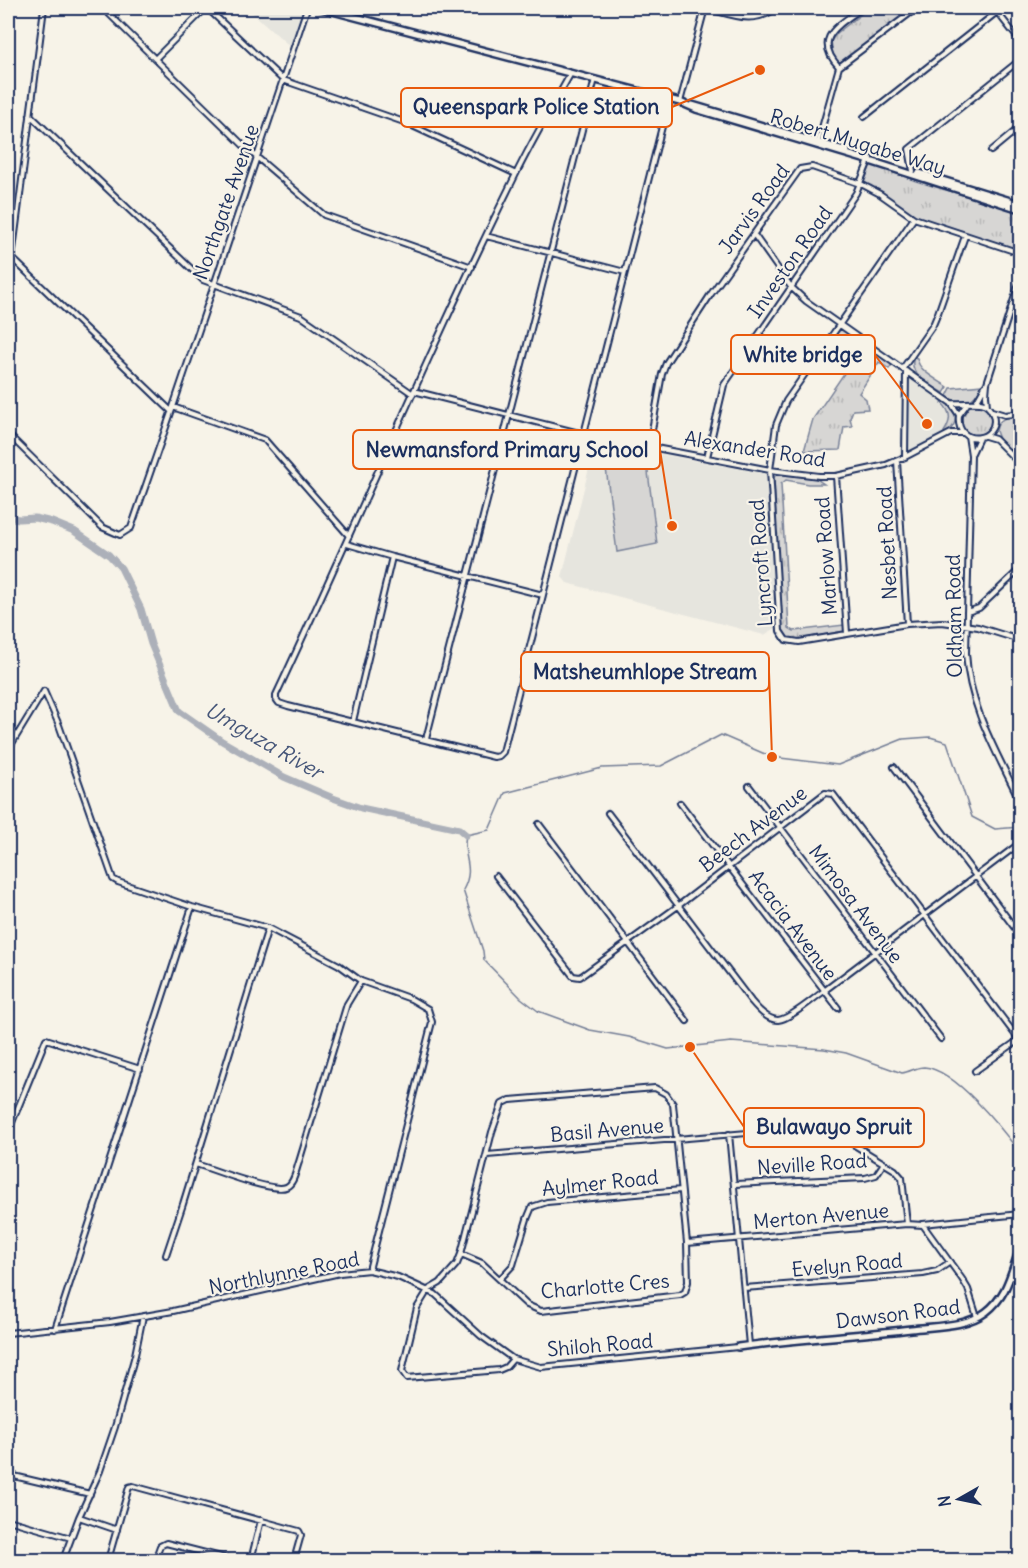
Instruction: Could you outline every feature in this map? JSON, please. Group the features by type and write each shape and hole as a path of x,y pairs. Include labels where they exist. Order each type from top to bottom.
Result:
{"main road":[{"name":"Robert Mugabe Way","path":"321,8 687,105 719,111 818,144 1020,205"},
{"name":"Robert Mugabe Way","path":"870,159 1020,205"},
{"name":"Dawson Road","path":"738,1347 897,1331 959,1323 977,1317 991,1307 1004,1292 1020,1249"}],"street":[{"path":"8,289 44,8"},
{"path":"103,8 257,157 324,215 472,267"},
{"path":"156,58 207,8 283,80 404,122 516,174"},
{"name":"Northgate Avenue","path":"8,434 102,527 120,535 131,528 307,8"},
{"path":"680,102 705,8 754,18 765,15 776,8"},
{"path":"839,67 828,55 826,45 828,39 836,28 862,8"},
{"path":"818,144 839,67 916,8"},
{"path":"864,117 996,10 1020,41"},
{"path":"913,171 909,149 1020,60"},
{"path":"571,73 516,174 413,393 347,544 275,697 279,703 494,757 502,755 669,99"},
{"path":"426,739 595,79"},
{"path":"30,115 194,273 213,285 301,316 413,393"},
{"path":"991,151 1020,127"},
{"name":"Investon Road","path":"707,457 724,385 861,184 870,159"},
{"name":"Jarvis Road","path":"649,447 666,363 711,294 800,169 812,168 861,184 880,194 914,218 1020,253"},
{"path":"770,470 776,425 782,409 914,218"},
{"path":"8,223 15,224"},
{"path":"486,236 625,272"},
{"path":"754,236 791,288 806,301 951,403 959,415"},
{"path":"905,457 904,369 933,325 965,236"},
{"path":"12,258 172,409 265,440 349,536"},
{"path":"976,402 987,383 1020,280"},
{"path":"987,383 987,406"},
{"name":"Alexander Road","path":"413,393 583,434 649,447 770,470 836,476 897,461 951,433 963,433"},
{"path":"951,403 976,402 1005,415 1020,413"},
{"path":"951,433 967,404"},
{"path":"991,410 995,439"},
{"path":"982,437 1005,415"},
{"path":"958,421 963,433 968,436 995,439 1020,464"},
{"name":"Oldham Road","path":"968,436 971,455 966,666 978,715 1020,801"},
{"name":"Oldham Road","path":"971,455 982,437"},
{"name":"Nesbet Road","path":"897,461 907,624"},
{"name":"Lyncroft Road","path":"770,470 781,635 786,640 798,642 847,633"},
{"name":"Marlow Road","path":"836,476 847,633"},
{"path":"347,544 543,596"},
{"path":"353,721 392,557"},
{"path":"967,612 978,608 1020,569"},
{"path":"847,633 907,624 942,622 967,625 1020,640"},
{"path":"8,750 44,691 59,725 113,879 192,907 268,928 339,965 361,981 420,1003 428,1009 432,1022 369,1270"},
{"path":"894,767 1020,935"},
{"name":"Mimosa Avenue","path":"749,786 941,1039"},
{"name":"Beech Avenue","path":"496,876 573,976 580,977 678,906 825,793 833,794 1020,1040"},
{"name":"Acacia Avenue","path":"680,803 838,1008"},
{"path":"608,813 751,1001 771,1018 782,1019 824,991 1020,843"},
{"path":"539,824 687,1022"},
{"path":"55,1329 192,907"},
{"path":"166,1255 268,928"},
{"path":"196,1164 270,1187 285,1187 290,1184 299,1162 347,1004 361,981"},
{"path":"11,1125 46,1039 140,1069"},
{"path":"975,1071 1020,1040"},
{"name":"Charlotte Cres","path":"461,1254 482,1263 527,1305 541,1311 680,1295 685,1292 688,1282 678,1139 673,1104 666,1094 655,1088 510,1100 500,1106 487,1155"},
{"name":"Basil Avenue","path":"487,1155 819,1126 830,1130 895,1170 902,1179 907,1224"},
{"path":"729,1134 749,1345"},
{"path":"487,1155 461,1254 457,1264 440,1283 428,1290 417,1308 402,1371 407,1378 465,1374 502,1369 513,1359"},
{"name":"Neville Road","path":"735,1184 865,1178 876,1175 884,1163"},
{"name":"Aylmer Road","path":"500,1280 513,1264 528,1214 534,1205 681,1190"},
{"name":"Merton Avenue","path":"739,1238 1020,1214"},
{"path":"922,1224 968,1289 977,1317"},
{"path":"687,1243 739,1238"},
{"name":"Evelyn Road","path":"744,1288 923,1274 937,1271 950,1263"},
{"name":"Northlynne Road","path":"143,1316 340,1273 369,1270 398,1277 428,1290 442,1299 481,1336 513,1359"},
{"path":"8,1332 55,1329 143,1316 115,1427 100,1471 63,1560"},
{"name":"Shiloh Road","path":"513,1359 542,1367 738,1347"},
{"path":"8,1490 11,1477 14,1476 90,1494"},
{"path":"108,1560 129,1487 133,1486 261,1520 300,1533 294,1560"},
{"path":"79,1517 117,1530"},
{"path":"8,1520 71,1538"},
{"path":"251,1560 261,1520"},
{"path":"155,1560 160,1546 166,1543 233,1560"}],"shaded area":[{"path":"247,8 306,8 293,49"},
{"path":"904,371 951,403 958,415 950,433 899,458"},
{"path":"600,443 767,474 776,628 764,635 567,583 562,577 594,448"}],"green space":[{"path":"869,8 913,8 839,64 833,55 831,41 837,33"},
{"path":"871,164 916,181 1020,212 1020,251 915,217 881,192 864,183"},
{"path":"841,329 893,363 889,369 879,362 859,393 866,399 868,409 853,410 850,418 852,426 844,427 840,450 804,451 813,419 860,350 842,337 834,336"},
{"path":"914,357 925,371 948,387 944,393 917,374 914,369"},
{"path":"983,385 968,401 959,402 947,396 951,388"},
{"path":"944,400 952,408 955,417 953,426 945,434 949,417 948,410 942,403"},
{"path":"976,405 987,409 991,420 987,431 976,435 965,431 961,420 965,409"},
{"path":"1020,415 1020,459 999,439 996,431 1001,420"},
{"path":"647,464 657,544 617,552 606,468"},
{"path":"778,473 815,478 824,484 786,480 781,484 789,628 794,631 844,625 845,631 793,640 782,630 774,477"}],"waterway":[{"name":"Umguza River","path":"8,517 35,518 52,522 74,531 109,555 121,568 141,609 151,644 179,711 222,741 284,777 333,798 361,808 459,829 466,835"},
{"path":"1020,827 995,829 972,817 947,742 930,737 903,739 838,765 772,757 721,735 661,766 602,768 505,793 489,830 466,835 468,874 463,890 484,960 521,998 538,1011 590,1030 629,1037 668,1049 731,1042 824,1049 846,1053 902,1073 921,1067 936,1070 950,1078 977,1102 1020,1153"}],"place":[{"name":"Queenspark Police Station","path":"760,70"},
{"name":"White bridge","path":"927,424"},
{"name":"Newmansford Primary School","path":"672,526"},
{"name":"Matsheumhlope Stream","path":"772,757"},
{"name":"Bulawayo Spruit","path":"690,1047"}]}
